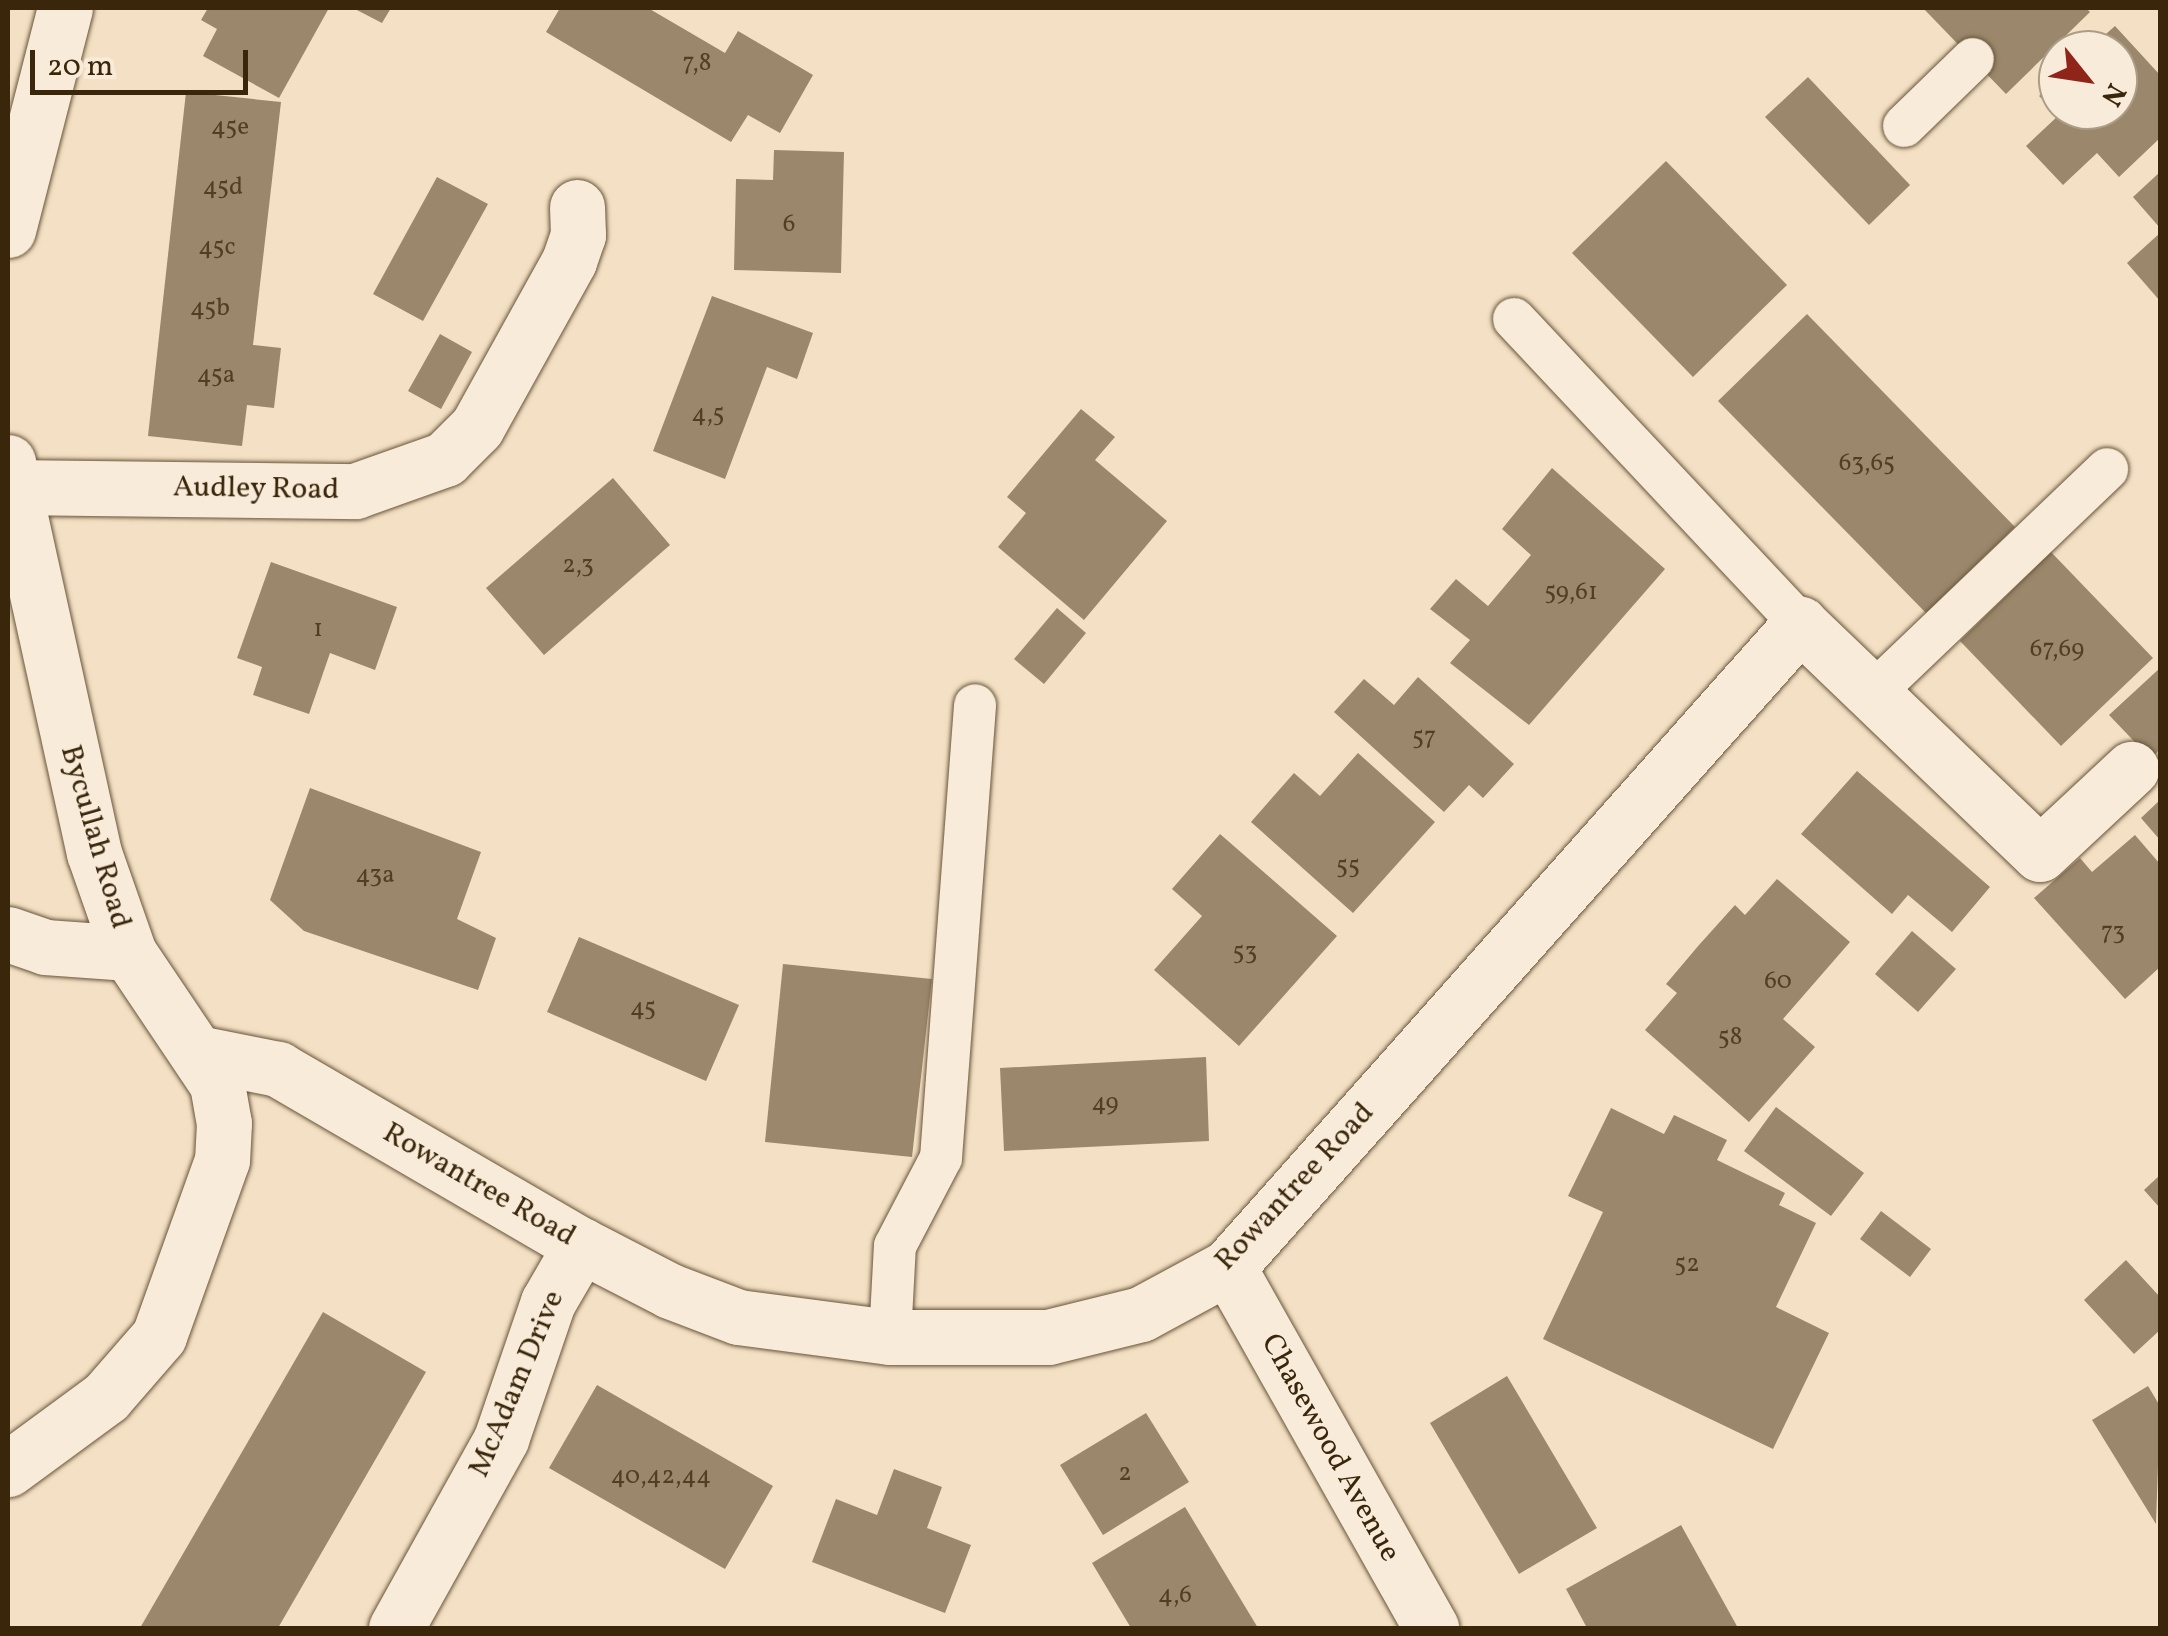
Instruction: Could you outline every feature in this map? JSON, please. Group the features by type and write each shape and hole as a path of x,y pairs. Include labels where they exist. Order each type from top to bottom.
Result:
{"street":[{"path":"8,230 65,8"},
{"name":"Audley Road","path":"9,474 354,490 445,459 478,427 569,261 578,235 577,207"},
{"name":"Bycullah Road","path":"8,1468 106,1397 159,1336 222,1160 217,1084 129,953 94,853 9,474"},
{"path":"1800,624 2040,854 2131,770"},
{"name":"Rowantree Road","path":"198,1053 278,1069 580,1245 670,1291 738,1317 890,1336 1048,1337 1141,1314 1228,1267 1800,624"},
{"path":"8,934 45,948 129,953"},
{"name":"McAdam Drive","path":"396,1628 501,1438 548,1302 580,1245"},
{"name":"Chasewood Avenue","path":"1228,1267 1431,1628"}],"lane":[{"path":"1904,126 1973,59"},
{"path":"1514,319 1800,624"},
{"path":"1872,693 2106,469"},
{"path":"890,1336 895,1246 941,1158 974,705"}],"building":[{"path":"208,8 329,8 279,98 203,56 217,29 201,20"},
{"path":"353,8 391,8 382,23"},
{"path":"560,8 648,8 725,53 738,31 813,75 780,133 748,115 731,142 546,32"},
{"path":"1923,8 2086,8 2090,12 2072,30 2038,30 2038,63 2006,94"},
{"path":"2138,51 2160,75 2160,138 2119,177 2097,153 2063,185 2026,146 2043,130 2138,130"},
{"path":"1808,77 1910,185 1869,225 1765,117"},
{"path":"186,92 281,102 253,345 281,348 274,408 247,405 242,446 148,436"},
{"path":"774,150 844,152 841,273 734,270 736,179 773,180"},
{"path":"1666,161 1787,285 1693,377 1572,253"},
{"path":"2160,172 2160,228 2133,197"},
{"path":"437,177 488,204 423,321 373,294"},
{"path":"2160,233 2160,301 2127,263"},
{"path":"712,296 813,333 797,379 767,367 725,479 653,451"},
{"path":"1807,314 2015,527 1926,613 1718,401"},
{"path":"440,334 472,352 441,409 408,391"},
{"path":"1081,409 1115,437 1095,460 1167,521 1084,620 998,547 1026,513 1007,497"},
{"path":"1552,468 1665,569 1529,725 1450,663 1470,640 1430,609 1456,579 1488,606 1531,555 1502,529"},
{"path":"613,478 670,545 544,655 486,588"},
{"path":"2051,552 2153,658 2061,746 1960,641"},
{"path":"271,562 397,607 375,670 330,653 309,714 253,695 262,667 237,658"},
{"path":"1057,608 1086,633 1044,684 1014,659"},
{"path":"2160,668 2160,749 2151,759 2109,715"},
{"path":"1418,677 1514,764 1483,798 1469,785 1444,812 1334,712 1364,679 1394,705"},
{"path":"1358,753 1435,822 1353,913 1251,822 1294,773 1320,796"},
{"path":"1857,771 1990,887 1952,932 1908,895 1892,914 1801,834"},
{"path":"310,788 481,852 457,919 496,938 478,990 304,931 270,900"},
{"path":"2160,800 2160,840 2141,818"},
{"path":"1220,834 1337,936 1239,1046 1154,970 1202,916 1172,889"},
{"path":"2135,835 2160,864 2160,967 2125,999 2034,898 2080,858 2092,872"},
{"path":"1777,879 1850,942 1783,1019 1815,1047 1749,1122 1645,1030 1677,993 1666,984 1699,945 1735,905 1745,915"},
{"path":"1912,931 1956,969 1918,1012 1875,974"},
{"path":"579,937 739,1005 706,1081 547,1012"},
{"path":"783,964 932,979 912,1157 765,1142"},
{"path":"1206,1057 1209,1141 1004,1151 1000,1068"},
{"path":"1776,1107 1864,1173 1831,1216 1744,1151"},
{"path":"1611,1108 1664,1134 1674,1115 1727,1140 1717,1160 1785,1193 1779,1205 1816,1223 1776,1307 1829,1333 1773,1449 1543,1339 1603,1212 1568,1196"},
{"path":"2160,1175 2160,1208 2144,1190"},
{"path":"1881,1211 1931,1249 1910,1277 1860,1239"},
{"path":"2126,1260 2160,1297 2160,1330 2134,1354 2084,1300"},
{"path":"323,1312 426,1372 278,1628 140,1628"},
{"path":"1507,1376 1597,1528 1519,1574 1430,1423"},
{"path":"597,1385 773,1486 725,1569 549,1468"},
{"path":"2148,1386 2160,1406 2156,1524 2092,1420"},
{"path":"1146,1413 1189,1482 1103,1535 1060,1465"},
{"path":"894,1469 942,1487 927,1528 971,1545 945,1613 812,1562 836,1499 877,1515"},
{"path":"1185,1507 1258,1628 1131,1628 1092,1563"},
{"path":"1681,1525 1738,1628 1587,1628 1566,1589"}]}
